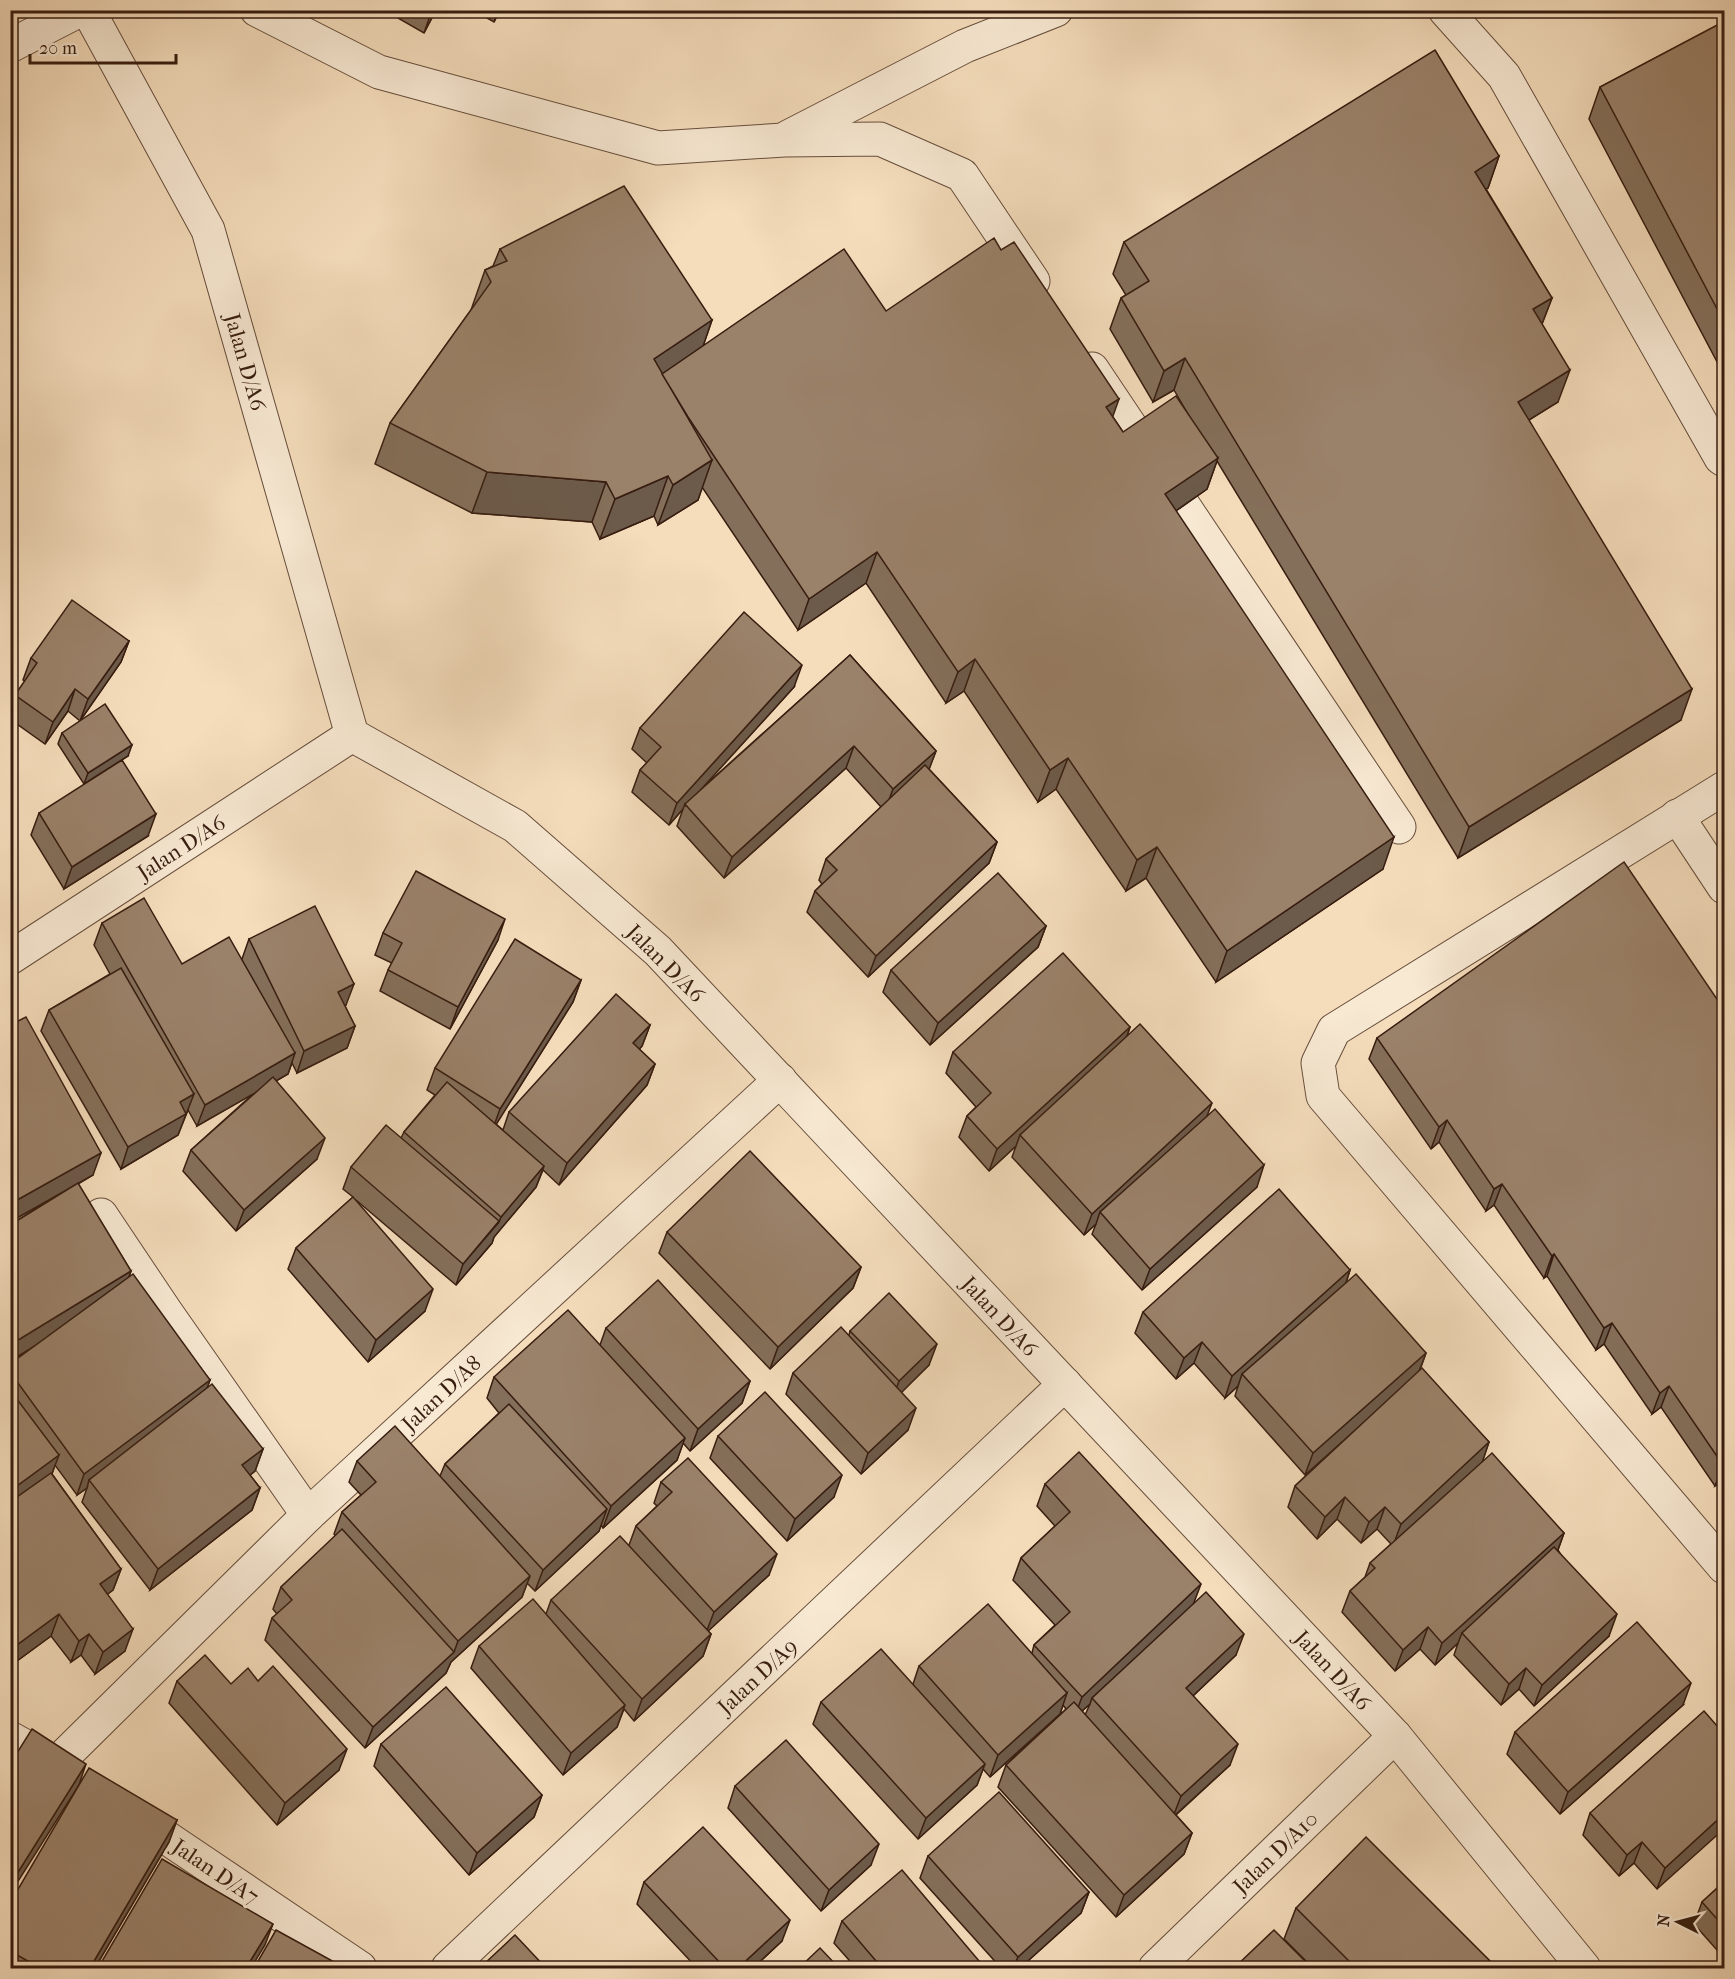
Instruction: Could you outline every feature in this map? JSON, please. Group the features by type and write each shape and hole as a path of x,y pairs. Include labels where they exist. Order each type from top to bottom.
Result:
{"street":[{"path":"10,46 80,10"},
{"name":"Jalan D/A6","path":"88,10 208,230 352,735 515,826 658,951 1395,1736 1584,1968"},
{"path":"257,10 379,72 658,148 784,140 880,139 962,175 1048,303"},
{"path":"784,140 965,46 1056,10"},
{"path":"1445,10 1504,76 1721,458 1725,460"},
{"path":"1074,343 1399,827"},
{"name":"Jalan D/A6","path":"10,958 352,735"},
{"path":"1725,788 1334,1030 1318,1063 1323,1096 1725,1567"},
{"path":"1677,816 1725,887"},
{"name":"Jalan D/A8","path":"57,1763 308,1515 780,1080"},
{"path":"101,1215 308,1515"},
{"name":"Jalan D/A9","path":"448,1968 1065,1384"},
{"name":"Jalan D/A10","path":"1155,1968 1395,1736"},
{"name":"Jalan D/A7","path":"10,1738 57,1763 360,1968"}],"building":[{"path":"1725,21 1725,324 1600,87"},
{"path":"1435,50 1499,156 1475,172 1552,298 1533,309 1570,370 1518,402 1692,689 1469,827 1185,358 1164,371 1121,298 1149,281 1124,242"},
{"path":"624,186 712,320 654,359 712,460 673,485 668,476 615,499 606,482 487,472 390,423 491,282 485,270 507,261 500,249"},
{"path":"994,238 1001,250 1014,242 1119,399 1106,407 1123,432 1176,396 1218,458 1165,494 1394,837 1227,951 1157,847 1137,860 1068,758 1050,770 975,659 958,672 877,552 809,599 662,374 844,249 886,311"},
{"path":"72,600 129,641 88,699 75,689 53,722 15,695 37,663 31,658"},
{"path":"744,612 802,665 677,803 640,770 661,747 640,728"},
{"path":"850,655 936,751 893,789 854,746 732,857 685,804"},
{"path":"105,704 132,745 88,773 62,733"},
{"path":"122,760 156,814 72,867 39,813"},
{"path":"925,765 997,842 876,956 815,891 837,870 826,859"},
{"path":"1624,862 1725,1011 1725,1463 1723,1465 1669,1386 1660,1393 1612,1323 1604,1328 1554,1254 1552,1256 1502,1184 1494,1189 1447,1120 1439,1127 1377,1038"},
{"path":"416,871 505,919 458,1007 388,970 402,943 383,933"},
{"path":"998,873 1046,926 938,1023 891,970"},
{"path":"144,898 182,964 229,937 295,1053 205,1105 102,923"},
{"path":"315,906 354,984 338,992 355,1026 304,1051 249,939"},
{"path":"515,939 581,980 500,1109 435,1068"},
{"path":"1063,953 1130,1027 997,1149 967,1116 991,1093 953,1052"},
{"path":"121,968 194,1094 180,1102 186,1114 128,1147 49,1010"},
{"path":"616,994 650,1025 633,1043 655,1064 567,1163 509,1112"},
{"path":"26,1017 101,1153 10,1204 10,1025"},
{"path":"1140,1024 1212,1103 1092,1214 1020,1135"},
{"path":"273,1077 325,1138 244,1210 191,1150"},
{"path":"447,1082 544,1166 501,1217 404,1132"},
{"path":"1215,1109 1264,1165 1150,1269 1100,1212"},
{"path":"386,1125 499,1221 463,1264 351,1167"},
{"path":"750,1151 861,1267 778,1347 667,1232"},
{"path":"78,1183 131,1271 10,1345 10,1225"},
{"path":"1279,1189 1350,1270 1232,1376 1202,1342 1184,1358 1143,1312"},
{"path":"353,1197 433,1289 376,1340 296,1248"},
{"path":"133,1274 210,1380 84,1474 10,1372 10,1364"},
{"path":"1356,1274 1426,1353 1313,1453 1242,1374"},
{"path":"658,1280 750,1381 698,1429 606,1328"},
{"path":"889,1293 937,1344 899,1381 850,1331"},
{"path":"568,1310 685,1438 611,1506 494,1377"},
{"path":"841,1327 916,1408 868,1453 793,1373"},
{"path":"1422,1368 1489,1442 1401,1524 1385,1507 1369,1522 1345,1497 1325,1517 1295,1486"},
{"path":"212,1384 263,1449 242,1465 260,1488 158,1569 89,1480"},
{"path":"10,1390 59,1455 10,1491"},
{"path":"765,1392 842,1475 795,1519 718,1436"},
{"path":"509,1404 607,1509 543,1570 445,1464"},
{"path":"395,1426 530,1576 458,1641 342,1512 376,1482 357,1461"},
{"path":"1079,1452 1201,1584 1082,1697 1034,1645 1070,1612 1021,1558 1070,1512 1045,1484"},
{"path":"1492,1453 1564,1533 1442,1643 1428,1627 1403,1650 1350,1591 1375,1568 1370,1563"},
{"path":"688,1458 777,1554 714,1612 636,1526 672,1492 661,1482"},
{"path":"51,1473 121,1569 100,1584 133,1629 103,1652 89,1634 79,1641 59,1614 10,1650 10,1502"},
{"path":"342,1529 454,1652 373,1727 272,1618 292,1600 281,1587"},
{"path":"620,1536 711,1634 642,1699 551,1600"},
{"path":"1554,1547 1617,1614 1542,1685 1526,1668 1509,1684 1462,1633"},
{"path":"1206,1592 1244,1634 1186,1688 1238,1744 1181,1796 1092,1698"},
{"path":"533,1599 625,1705 571,1753 479,1646"},
{"path":"988,1604 1067,1693 998,1755 919,1666"},
{"path":"1637,1622 1691,1683 1568,1792 1515,1732"},
{"path":"881,1649 985,1764 926,1818 821,1702"},
{"path":"205,1655 231,1684 248,1668 258,1681 273,1666 347,1749 285,1803 177,1681"},
{"path":"446,1687 542,1795 477,1853 381,1744"},
{"path":"1074,1702 1192,1833 1124,1895 1006,1765"},
{"path":"1704,1711 1725,1735 1725,1813 1665,1868 1642,1842 1627,1855 1590,1813"},
{"path":"32,1729 86,1764 10,1885 10,1749 17,1753"},
{"path":"786,1740 879,1844 829,1890 735,1786"},
{"path":"89,1768 177,1820 90,1968 40,1968 10,1951 10,1903"},
{"path":"999,1792 1089,1892 1018,1957 928,1856"},
{"path":"703,1827 790,1920 738,1968 725,1968 644,1882"},
{"path":"1366,1837 1495,1966 1492,1968 1356,1968 1296,1908"},
{"path":"162,1859 273,1924 246,1968 98,1968"},
{"path":"902,1870 985,1968 882,1968 842,1921"},
{"path":"1725,1881 1725,1928 1702,1902"},
{"path":"276,1930 345,1968 254,1968"},
{"path":"1274,1930 1312,1968 1234,1968"},
{"path":"515,1935 546,1968 484,1968 482,1966"},
{"path":"820,1948 839,1968 799,1968"}]}
